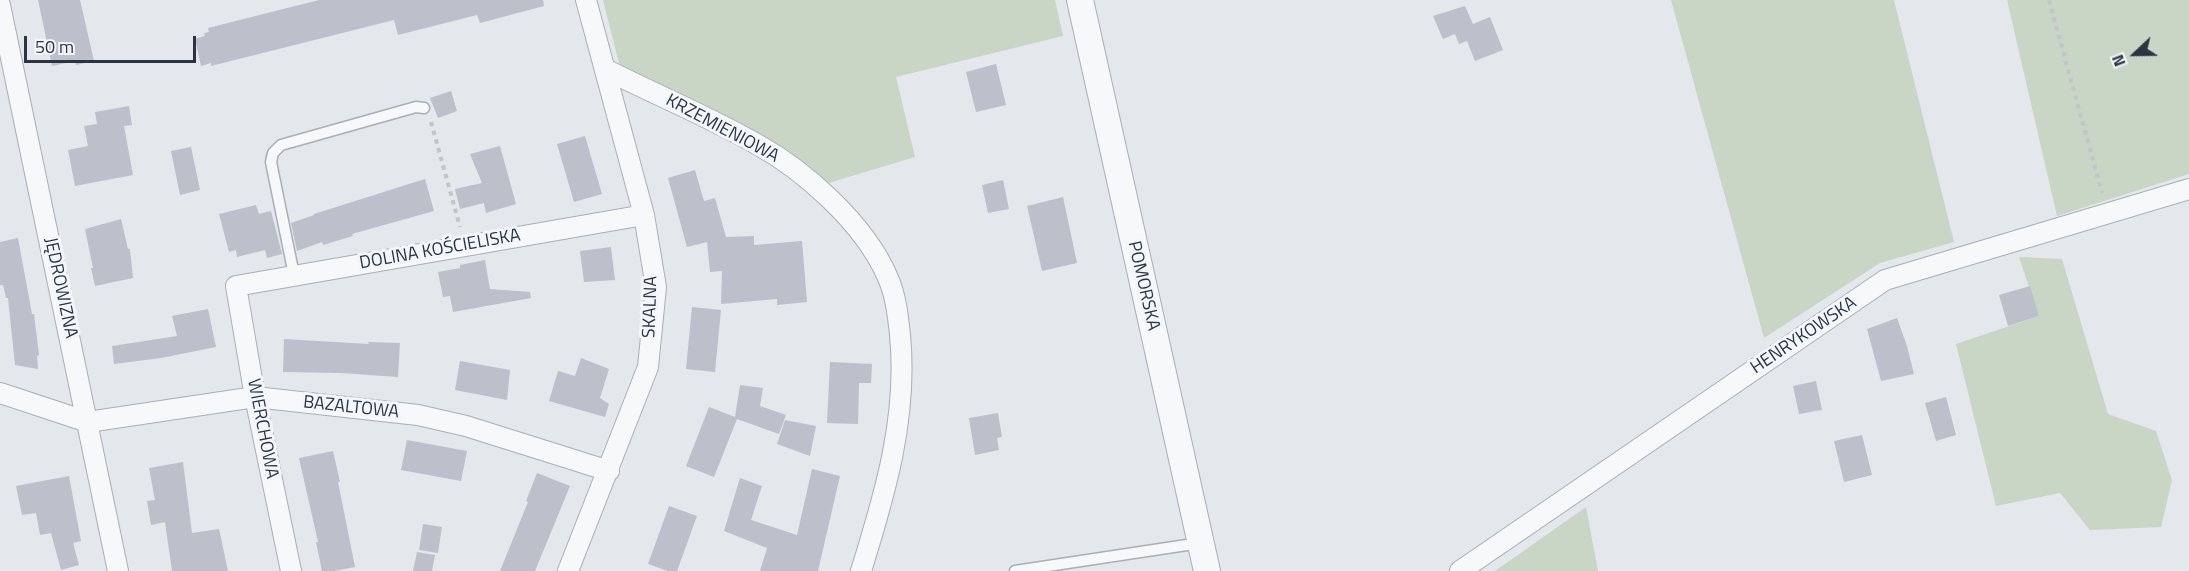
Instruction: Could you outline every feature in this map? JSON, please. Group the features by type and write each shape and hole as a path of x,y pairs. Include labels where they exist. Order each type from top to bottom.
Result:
{"street":[{"name":"SKALNA","path":"568,571 648,367 656,287 644,215 586,0"},
{"name":"POMORSKA","path":"1080,0 1207,571"},
{"name":"JĘDROWIZNA","path":"0,4 118,571"},
{"name":"KRZEMIENIOWA","path":"605,69 754,143 802,174 843,211 880,261 895,298 901,344 903,391 898,431 889,471 861,571"},
{"name":"HENRYKOWSKA","path":"1460,571 1885,280 2189,189"},
{"name":"DOLINA KOŚCIELISKA","path":"236,286 644,215"},
{"name":"WIERCHOWA","path":"236,286 255,397 291,571"},
{"path":"0,393 88,422"},
{"name":"BAZALTOWA","path":"88,422 255,397 441,420 609,471"}],"lane":[{"path":"294,275 270,162 273,153 281,146 416,107 424,108"},
{"path":"1015,571 1200,543"}],"path":[{"path":"2049,0 2107,213"},
{"path":"424,108 428,113 460,227"}],"green space":[{"path":"603,0 1055,0 1063,36 896,77 915,157 822,185 621,71"},
{"path":"1671,0 1894,0 1954,242 1880,263 1764,338"},
{"path":"2007,0 2189,0 2189,174 2057,216"},
{"path":"2019,257 2062,259 2108,414 2156,431 2172,480 2161,527 2090,530 2060,493 1996,506 1956,344 2039,316"},
{"path":"1586,507 1598,571 1495,571"}],"building":[{"path":"38,0 80,0 94,61 76,65 75,61 52,66"},
{"path":"319,0 543,0 544,6 480,23 477,15 398,35 394,20 211,66 211,63 201,66 195,39 205,36 204,33 209,32 208,28"},
{"path":"1465,6 1473,24 1490,17 1503,50 1475,61 1467,41 1459,44 1455,34 1443,39 1433,16"},
{"path":"996,64 1006,105 976,112 966,72"},
{"path":"451,91 457,111 438,118 430,98"},
{"path":"129,106 132,125 124,126 133,175 75,186 68,150 88,146 84,126 97,124 95,112"},
{"path":"585,136 602,194 574,202 557,144"},
{"path":"500,146 516,204 486,213 484,203 460,209 455,189 482,183 470,154"},
{"path":"191,147 200,190 180,195 171,151"},
{"path":"695,170 704,201 715,198 726,237 754,236 754,245 802,241 807,302 777,305 777,299 721,304 722,271 710,272 707,242 687,247 668,178"},
{"path":"425,179 434,211 297,251 291,223"},
{"path":"1003,180 1009,209 988,213 982,185"},
{"path":"1063,197 1077,263 1042,271 1027,206"},
{"path":"256,205 259,214 271,211 282,254 267,258 265,250 237,257 236,250 229,252 219,214"},
{"path":"121,219 128,249 130,249 133,278 95,286 85,229"},
{"path":"18,238 32,314 34,314 39,355 37,356 38,369 15,365 8,298 6,298 3,285 0,285 0,242"},
{"path":"611,247 615,280 584,282 580,251"},
{"path":"485,260 490,289 530,292 531,298 453,312 450,296 443,297 438,272"},
{"path":"2030,286 2039,316 2008,326 1999,295"},
{"path":"692,307 721,310 715,372 686,369"},
{"path":"208,309 216,347 161,358 114,364 112,346 177,336 172,316"},
{"path":"1897,318 1914,374 1881,381 1867,329"},
{"path":"284,339 369,344 368,342 400,343 398,377 283,372"},
{"path":"581,358 609,369 600,398 609,404 605,417 549,401 558,371 575,376"},
{"path":"460,361 510,370 507,400 455,390"},
{"path":"830,362 872,364 871,383 859,383 858,424 827,423"},
{"path":"1816,381 1822,410 1799,414 1793,386"},
{"path":"740,385 763,388 760,406 786,415 779,434 737,419 714,477 686,466 709,407 735,417"},
{"path":"1946,397 1956,435 1936,441 1925,403"},
{"path":"998,413 1002,437 997,438 999,450 975,455 969,418"},
{"path":"785,420 816,426 810,456 777,444"},
{"path":"1862,435 1872,475 1844,482 1834,441"},
{"path":"407,440 467,451 461,481 401,470"},
{"path":"333,451 355,567 322,571 316,542 318,542 299,458"},
{"path":"183,462 192,533 219,529 228,571 172,571 165,522 151,525 147,501 155,500 149,468"},
{"path":"812,469 840,476 818,571 760,571 767,548 724,531 740,478 762,486 751,520 797,535"},
{"path":"537,473 570,486 535,571 500,571 528,502 526,501"},
{"path":"69,476 81,541 73,543 79,565 61,570 51,533 40,535 36,513 22,515 16,486"},
{"path":"669,506 697,516 677,571 668,571 648,564"},
{"path":"423,524 442,527 438,553 419,550"},
{"path":"417,552 435,555 432,571 413,571"}]}
